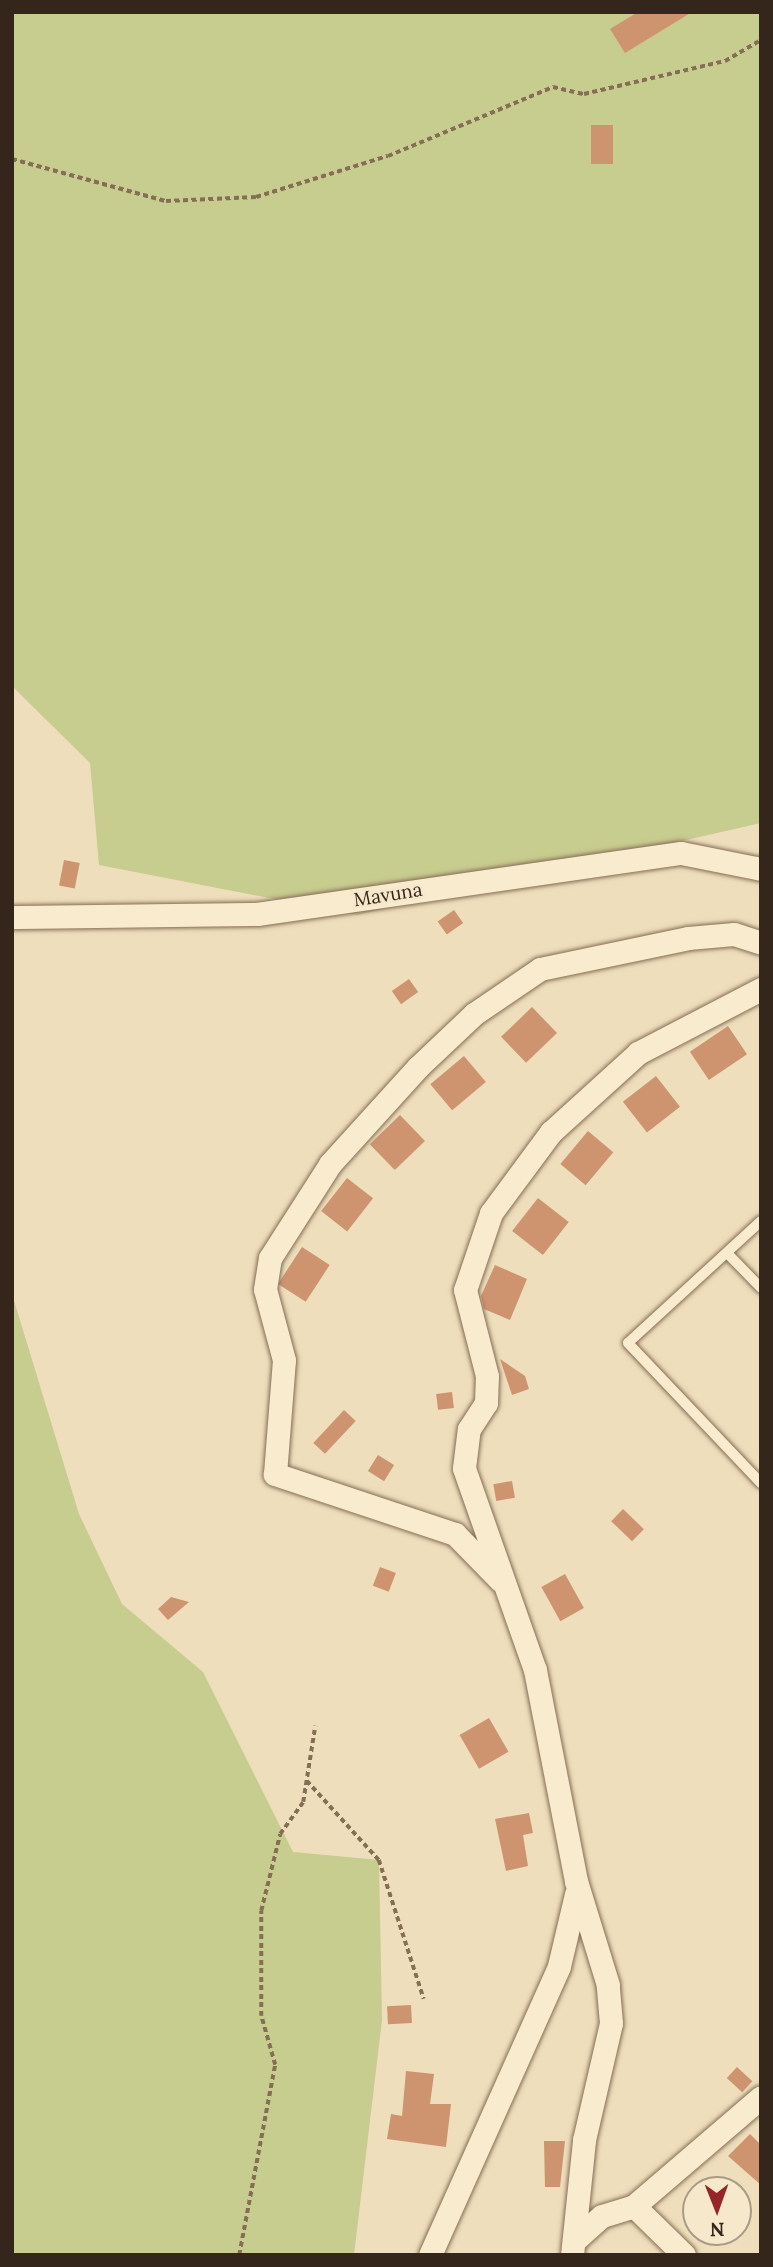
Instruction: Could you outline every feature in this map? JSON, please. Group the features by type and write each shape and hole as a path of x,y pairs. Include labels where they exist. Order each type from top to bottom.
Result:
{"street":[{"name":"Mavuna","path":"12,917 257,914 681,853 761,869"},
{"path":"507,1587 455,1534 275,1474 284,1372 265,1289 270,1258 330,1164 418,1066 474,1014 540,969 688,938 734,934 761,943"},
{"path":"573,2247 584,2140 611,2023 608,1985 576,1881 534,1670 464,1468 469,1429 486,1403 487,1376 465,1290 469,1265 491,1213 551,1132 638,1053 761,989"},
{"path":"430,2255 559,1966 575,1912 576,1881"},
{"path":"573,2247 603,2216 634,2206 761,2097"},
{"path":"634,2206 684,2255"}],"lane":[{"path":"761,1220 628,1343 761,1483"},
{"path":"727,1253 761,1287"}],"path":[{"path":"12,159 166,201 256,197 388,156 553,87 584,94 725,61 761,40"},
{"path":"239,2255 275,2065 261,2015 261,1911 280,1834 303,1802 315,1726"},
{"path":"307,1780 379,1860 424,1999"}],"green space":[{"path":"12,12 761,12 761,823 357,915 99,865 90,763 12,686"},
{"path":"12,1294 79,1514 122,1604 203,1672 293,1852 379,1860 382,2020 354,2255 12,2255"}],"building":[{"path":"638,12 692,12 625,53 610,29"},
{"path":"591,125 613,125 613,164 591,164"},
{"path":"64,860 80,863 75,889 59,886"},
{"path":"454,910 463,923 447,935 438,921"},
{"path":"409,979 418,992 401,1004 392,991"},
{"path":"532,1007 557,1033 526,1063 501,1037"},
{"path":"728,1026 747,1054 709,1080 690,1052"},
{"path":"464,1056 486,1082 452,1110 430,1084"},
{"path":"656,1076 680,1107 647,1133 623,1102"},
{"path":"400,1115 425,1141 395,1170 370,1144"},
{"path":"588,1131 613,1152 586,1185 560,1164"},
{"path":"347,1178 373,1198 347,1231 321,1211"},
{"path":"538,1198 569,1222 543,1255 512,1231"},
{"path":"302,1247 330,1265 306,1302 278,1284"},
{"path":"495,1265 527,1279 510,1320 484,1309 481,1296"},
{"path":"500,1359 525,1376 529,1389 512,1395"},
{"path":"452,1392 454,1408 438,1410 436,1394"},
{"path":"344,1410 356,1421 325,1454 313,1443"},
{"path":"378,1455 394,1465 384,1481 368,1471"},
{"path":"512,1481 515,1498 496,1501 493,1484"},
{"path":"623,1509 644,1529 632,1541 611,1521"},
{"path":"380,1567 396,1573 389,1592 373,1586"},
{"path":"565,1574 584,1608 560,1621 541,1587"},
{"path":"171,1597 189,1602 168,1620 158,1609"},
{"path":"489,1718 508,1752 479,1769 460,1735"},
{"path":"529,1813 533,1833 523,1835 528,1866 506,1871 495,1819"},
{"path":"411,2005 412,2023 388,2024 387,2006"},
{"path":"737,2067 752,2081 742,2092 727,2078"},
{"path":"406,2071 434,2074 430,2104 451,2104 446,2147 387,2139 391,2114 402,2116"},
{"path":"750,2134 761,2145 761,2185 752,2176 728,2156"},
{"path":"544,2141 565,2141 560,2187 545,2187"}]}
